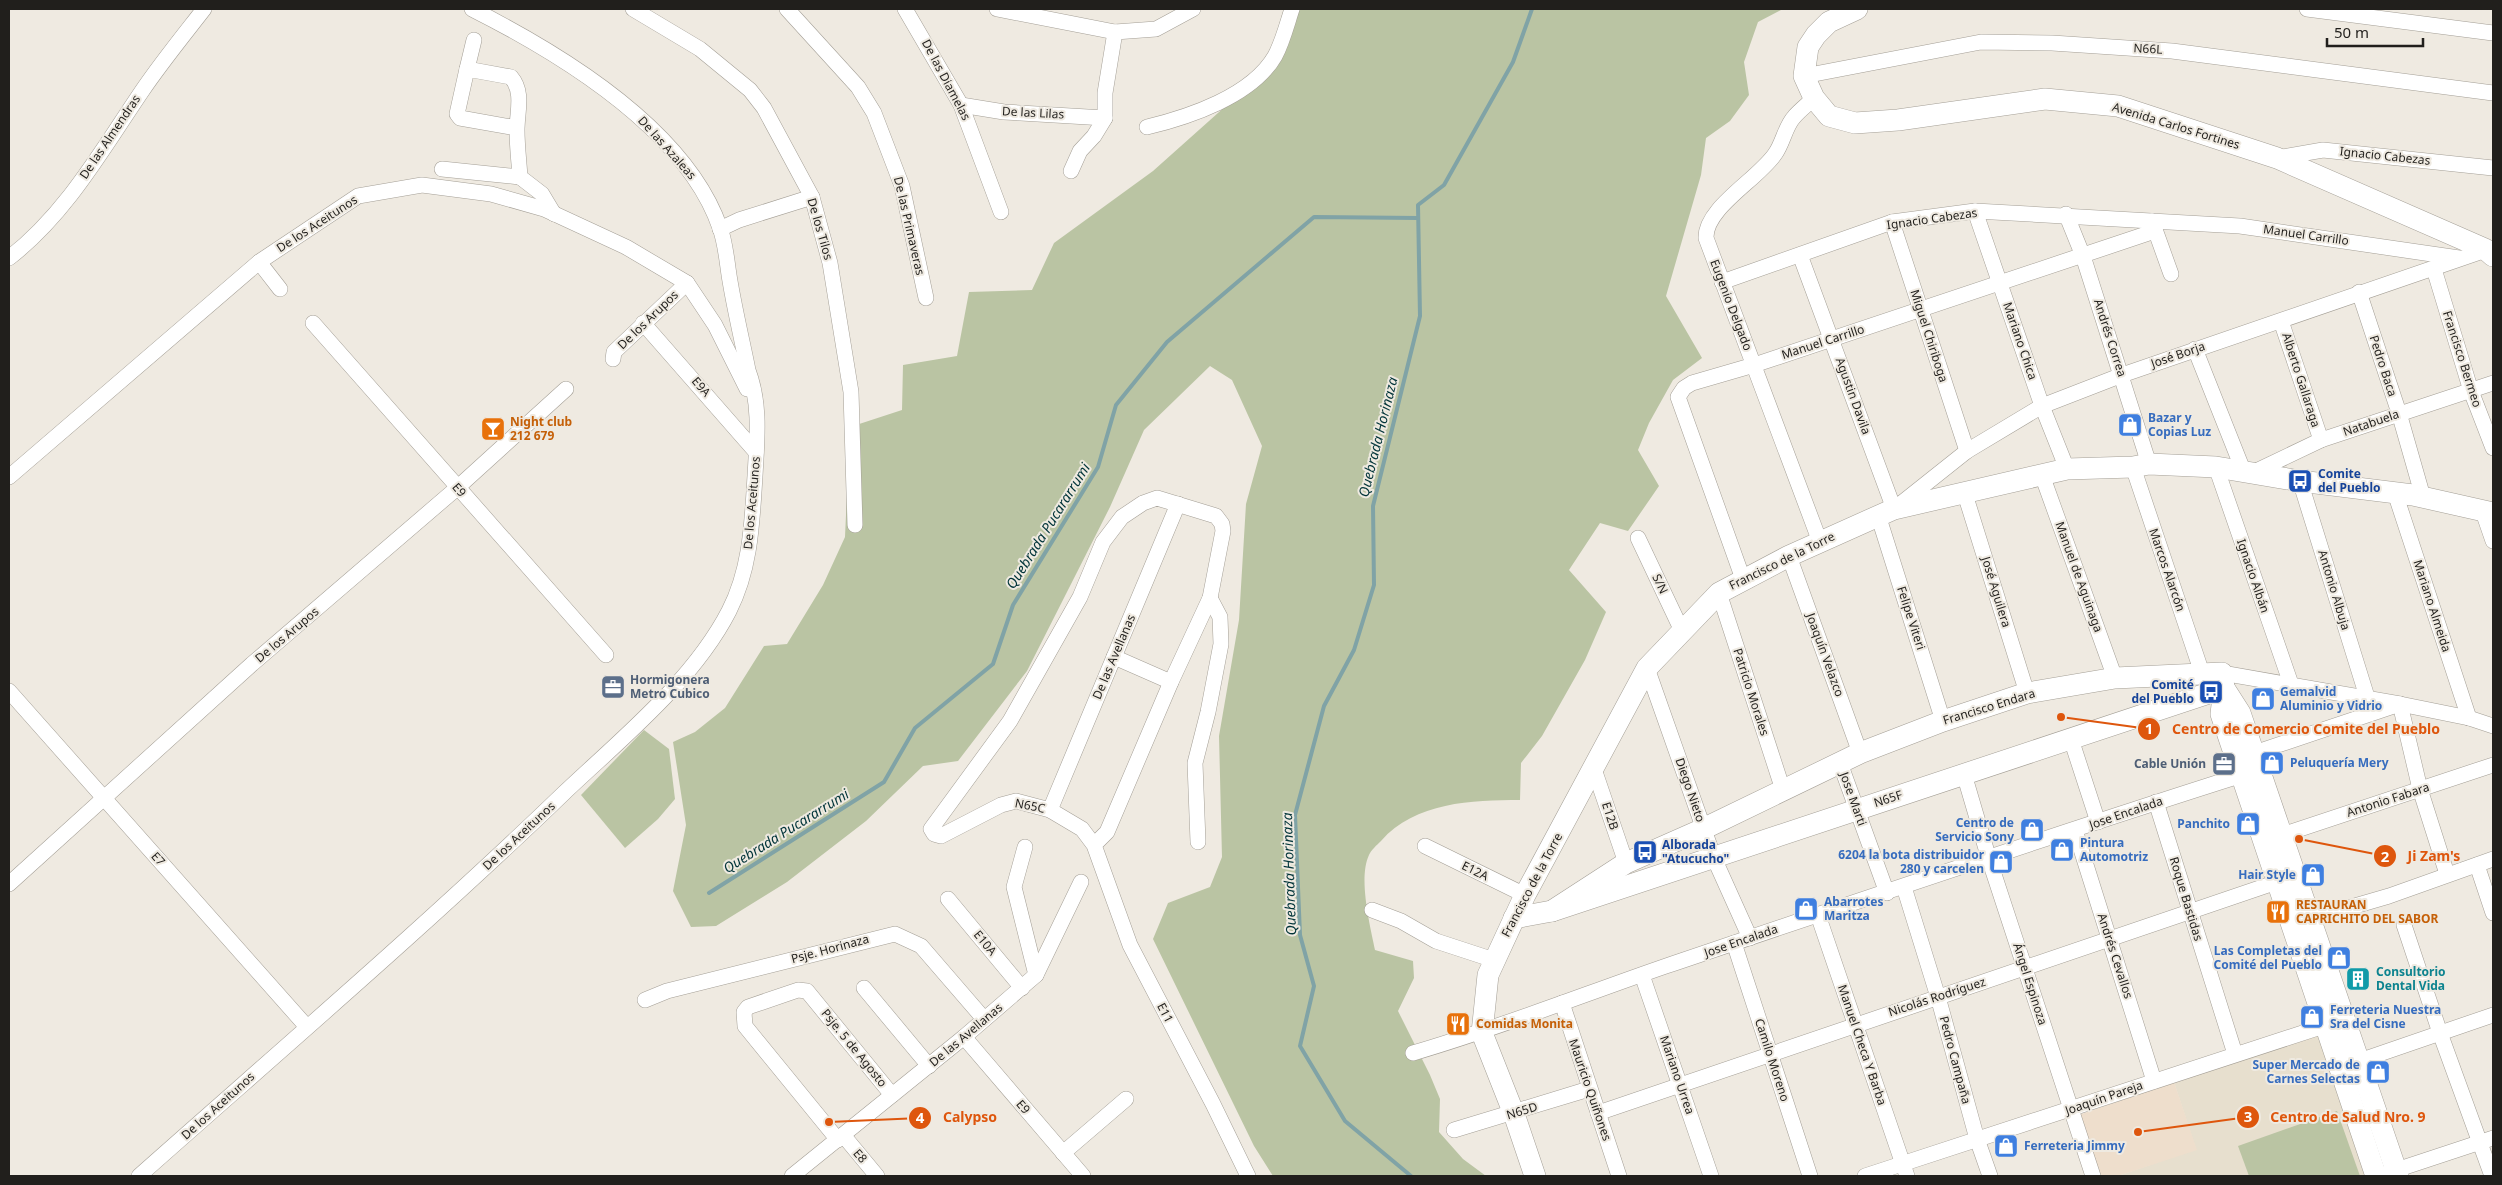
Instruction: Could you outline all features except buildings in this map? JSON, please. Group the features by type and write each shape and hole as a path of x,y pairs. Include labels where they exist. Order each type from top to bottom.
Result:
{"street":[{"name":"De las Almendras","path":"9,258 28,243 54,216 93,165 143,89 204,9"},
{"name":"De las Azaleas","path":"472,9 546,48 622,102 648,124 700,186 720,229 748,370"},
{"name":"De los Tilos","path":"633,9 700,49 750,90 764,108 812,197 830,263 851,392 855,525"},
{"name":"De las Primaveras","path":"787,9 858,87 874,113 902,186 926,298"},
{"name":"De las Diamelas","path":"905,9 961,104 1001,212"},
{"path":"997,9 1115,32 1156,29 1193,9"},
{"path":"1147,127 1178,120 1205,109 1237,92 1261,73 1274,56 1292,9"},
{"path":"1804,76 1808,47 1816,34 1829,22 1857,9"},
{"path":"2306,9 2493,33"},
{"path":"1071,171 1080,151 1094,136 1105,118 1105,93 1115,32"},
{"path":"474,40 457,114 460,118 517,128"},
{"name":"N66L","path":"1804,76 1982,42 2044,43 2172,51 2493,94"},
{"path":"468,70 512,77 517,84 519,99 517,128 520,177"},
{"name":"Avenida Carlos Fortines","path":"1804,76 1814,98 1829,116 1855,123 1898,120 2045,99 2118,106 2277,158 2491,251"},
{"name":"Eugenio Delgado","path":"1814,98 1794,117 1775,154 1753,180 1714,212 1705,229 1706,238 1722,282 1820,542"},
{"name":"De las Lilas","path":"961,104 1004,112 1105,118"},
{"name":"Ignacio Cabezas","path":"2277,158 2324,150 2493,168"},
{"path":"442,169 520,177 542,194 554,214"},
{"name":"De los Aceitunos","path":"9,476 260,262 358,196 422,185 491,194 554,214 626,247 687,283 716,325 759,413"},
{"path":"720,229 739,220 812,197"},
{"name":"Ignacio Cabezas","path":"1722,282 1892,222 1975,211 2066,214 2153,225"},
{"name":"Mariano Chica","path":"1975,211 2042,406 2067,469"},
{"name":"Andrés Correa","path":"2066,214 2083,256 2122,374 2141,465"},
{"name":"Miguel Chiriboga","path":"1892,222 1967,451"},
{"path":"2153,225 2171,274"},
{"name":"Manuel Carrillo","path":"1743,579 1678,397 1684,388 1692,383 1754,365 2083,256 2153,225 2240,226 2459,258"},
{"name":"José Borja","path":"1886,512 1967,451 2042,406 2122,374 2359,292 2434,269 2459,258 2491,251"},
{"name":"Agustin Davila","path":"1800,254 1832,338 1886,512"},
{"path":"260,262 280,289"},
{"name":"Francisco Bermeo","path":"2434,269 2471,391 2493,448"},
{"name":"De los Arupos","path":"613,359 614,352 687,283"},
{"name":"Pedro Baca","path":"2359,292 2399,413 2423,497"},
{"name":"Alberto Gallaraga","path":"2282,320 2322,440"},
{"name":"E9","path":"313,323 606,655"},
{"name":"E9A","path":"643,323 756,452"},
{"path":"2195,349 2248,472"},
{"name":"De los Aceitunos","path":"139,1176 504,851 660,701 698,657 728,612 742,577 751,542 759,413 755,388 748,370"},
{"name":"Natabuela","path":"2248,472 2322,440 2493,383"},
{"name":"De los Arupos","path":"9,884 103,797 457,488 566,389"},
{"name":"Francisco de la Torre","path":"1535,1176 1514,1114 1482,1033 1485,990 1494,960 1525,895 1647,668 1719,593 1789,556 1886,512 1964,491 2067,469 2141,465 2216,468 2423,497 2488,512"},
{"name":"Marcos Alarcón","path":"2141,465 2216,678"},
{"name":"Ignacio Albán","path":"2216,468 2290,684"},
{"name":"Manuel de Aguinaga","path":"2042,475 2115,678"},
{"name":"Antonio Albuja","path":"2300,481 2368,700"},
{"name":"José Aguilera","path":"1964,491 2027,693"},
{"name":"Mariano Almeida","path":"2395,493 2469,718"},
{"name":"N65C","path":"1094,845 1082,829 1050,810 1027,803 1008,802 942,836 932,832 931,825 1010,721 1080,597 1108,535 1122,517 1143,503 1156,498 1178,504"},
{"path":"1094,845 1107,832 1170,682 1210,598 1223,531 1222,524 1216,516 1178,504"},
{"name":"De las Avellanas","path":"1050,810 1178,504"},
{"name":"Felipe Viteri","path":"1886,512 1943,721"},
{"path":"2488,512 2493,541"},
{"name":"S/N","path":"1638,538 1682,630"},
{"name":"Joaquín Velazco","path":"1789,556 1860,753"},
{"name":"Patricio Morales","path":"1719,593 1783,790"},
{"path":"1198,842 1195,763 1208,712 1221,644 1220,617 1210,598"},
{"path":"1114,657 1170,682"},
{"name":"Diego Nieto","path":"1647,668 1714,858 1750,938"},
{"name":"Francisco Endara","path":"1552,911 1626,864 1704,829 1860,753 1943,721 2027,693 2115,678 2216,678 2290,684 2469,718 2493,726"},
{"path":"2216,678 2240,713 2254,753 2310,919 2334,1022 2359,1061 2387,1175"},
{"path":"2216,678 2221,714 2277,882 2334,1022 2387,1175"},
{"name":"N65F","path":"1552,911 2071,738 2216,678"},
{"name":"E7","path":"9,691 307,1027"},
{"path":"2254,753 2400,704 2420,789 2447,874"},
{"path":"2071,738 2098,822"},
{"name":"Jose Marti","path":"1840,763 1887,893"},
{"name":"Antonio Fabara","path":"2282,835 2493,765"},
{"name":"E12B","path":"1594,769 1626,864"},
{"name":"Ángel Espinoza","path":"1964,774 1989,859 2093,1176"},
{"name":"Jose Encalada","path":"1412,1053 1482,1033 1642,974 2242,774"},
{"name":"Roque Bastidas","path":"2156,802 2235,1054"},
{"name":"Andrés Cevallos","path":"2075,830 2154,1081"},
{"name":"E11","path":"1094,845 1130,946 1213,1104 1248,1176"},
{"name":"E12A","path":"1425,846 1525,895"},
{"path":"1025,847 1014,888 1036,976"},
{"path":"2310,919 2389,896 2493,859"},
{"path":"2477,865 2493,914"},
{"path":"1036,976 1081,882"},
{"name":"Nicolás Rodríguez","path":"1598,1113 2277,882"},
{"name":"Pedro Campaña","path":"1904,887 1938,997 1977,1140 1990,1176"},
{"name":"E10A","path":"948,899 1022,988"},
{"path":"1372,910 1401,922 1436,941 1494,960"},
{"path":"1514,918 1552,911"},
{"name":"Manuel Checa Y Barba","path":"1818,915 1904,1170"},
{"path":"2404,925 2440,1033 2487,1140 2492,1176"},
{"name":"Psje. Horinaza","path":"645,1000 667,991 895,934 921,946 984,1019"},
{"name":"Camilo Moreno","path":"1734,943 1810,1176"},
{"name":"Mariano Urrea","path":"1642,974 1711,1176"},
{"name":"De las Avellanas","path":"792,1176 964,1038 1036,976"},
{"path":"864,988 929,1066"},
{"name":"E8","path":"816,1001 807,991 798,990 766,999 748,1007 744,1012 746,1026 840,1138 877,1176"},
{"name":"Psje. 5 de Agosto","path":"816,1001 892,1095"},
{"name":"Mauricio Quiñones","path":"1562,1003 1619,1176"},
{"path":"2359,1061 2493,1015"},
{"name":"Joaquín Pareja","path":"1865,1176 1904,1170 1977,1140 2334,1022"},
{"name":"E9","path":"964,1038 1083,1176"},
{"name":"N65D","path":"1454,1130 1514,1114 1589,1089"},
{"path":"1063,1153 1126,1099"},
{"path":"2387,1175 2487,1140"}],"shaded area":[{"path":"2321,1033 2369,1176 2118,1176 2196,1149 2174,1082"},
{"path":"2174,1082 2197,1150 2118,1176 2099,1176 2079,1115"}],"green space":[{"path":"1284,9 1783,9 1758,22 1744,62 1749,95 1730,121 1706,138 1701,175 1666,296 1702,358 1673,380 1649,423 1638,450 1659,486 1628,531 1600,523 1569,570 1606,612 1585,660 1542,736 1521,763 1520,800 1483,801 1445,806 1410,818 1395,828 1371,851 1366,865 1366,902 1375,950 1413,961 1414,978 1398,1011 1440,1099 1439,1132 1463,1159 1486,1176 1273,1176 1254,1146 1153,939 1168,903 1210,887 1222,857 1219,736 1239,620 1246,504 1262,446 1232,380 1210,366 1144,430 1110,507 1027,671 958,761 923,766 866,821 787,882 716,926 691,927 673,891 686,825 673,742 695,732 725,708 764,646 787,644 823,585 845,537 850,427 902,410 903,365 957,356 969,292 1032,290 1054,243 1153,171 1265,71"},
{"path":"644,730 669,749 675,799 658,819 625,848 581,795"},
{"path":"2337,1111 2360,1176 2249,1176 2238,1146"}],"waterway":[{"name":"Quebrada Horinaza","path":"1411,1176 1345,1121 1300,1046 1314,986 1300,935 1295,815 1324,706 1354,650 1374,585 1373,506 1420,316 1418,205 1444,185 1513,62 1532,9"},
{"name":"Quebrada Pucararrumi","path":"709,893 884,782 915,728 993,664 1013,605 1098,467 1116,405 1167,342 1314,217 1418,218"}],"place":[{"name":"Bazar y Copias Luz","path":"2130,425"},
{"name":"Night club 212 679","path":"493,429"},
{"name":"Comite del Pueblo","path":"2300,481"},
{"name":"Hormigonera Metro Cubico","path":"613,687"},
{"name":"Comité del Pueblo","path":"2211,692"},
{"name":"Gemalvid Aluminio y Vidrio","path":"2263,699"},
{"name":"Centro de Comercio Comite del Pueblo","path":"2061,717"},
{"name":"Peluquería Mery","path":"2272,763"},
{"name":"Cable Unión","path":"2224,764"},
{"name":"Panchito","path":"2248,824"},
{"name":"Centro de Servicio Sony","path":"2032,830"},
{"name":"Ji Zam's","path":"2299,839"},
{"name":"Pintura Automotriz","path":"2062,850"},
{"name":"Alborada \"Atucucho\"","path":"1645,852"},
{"name":"6204 la bota distribuidor 280 y carcelen","path":"2001,862"},
{"name":"Hair Style","path":"2313,875"},
{"name":"Abarrotes Maritza","path":"1806,909"},
{"name":"RESTAURAN CAPRICHITO DEL SABOR","path":"2278,912"},
{"name":"Las Completas del Comité del Pueblo","path":"2339,958"},
{"name":"Consultorio Dental Vida","path":"2358,979"},
{"name":"Ferreteria Nuestra Sra del Cisne","path":"2312,1017"},
{"name":"Comidas Monita","path":"1458,1024"},
{"name":"Super Mercado de Carnes Selectas","path":"2378,1072"},
{"name":"Calypso","path":"829,1122"},
{"name":"Centro de Salud Nro. 9","path":"2138,1132"},
{"name":"Ferreteria Jimmy","path":"2006,1146"}]}
